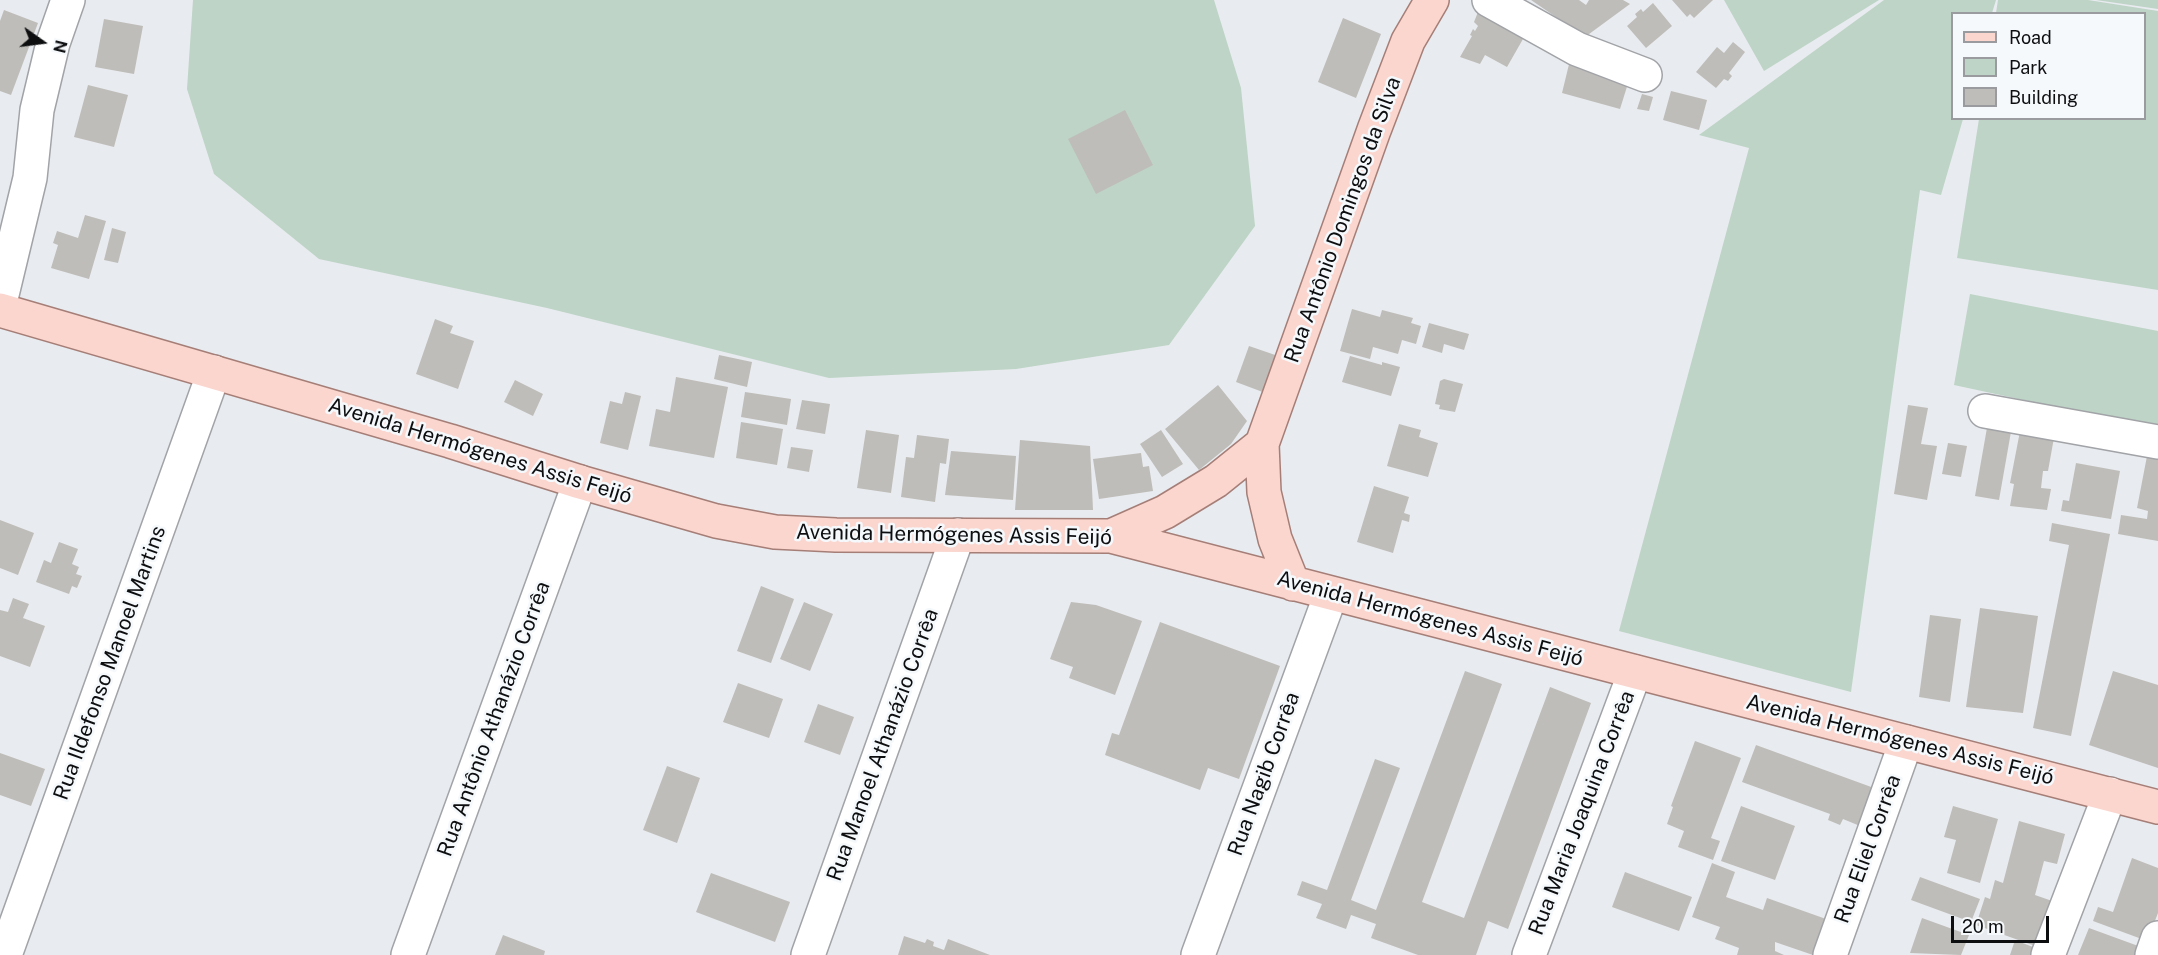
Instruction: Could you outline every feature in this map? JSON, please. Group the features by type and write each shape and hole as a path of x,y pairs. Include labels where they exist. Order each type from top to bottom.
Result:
{"main road":[{"name":"Rua Antônio Domingos da Silva","path":"1293,584 1275,539 1264,492 1262,444 1408,41 1432,0"},
{"name":"Avenida Hermógenes Assis Feijó","path":"0,310 716,521 775,532 836,535 1111,536 2158,807"},
{"path":"1111,536 1165,512 1216,481 1262,444"}],"street":[{"path":"0,303 30,178 37,110 53,43 68,0"},
{"path":"1489,0 1577,49 1645,75"},
{"name":"Rua Ildefonso Manoel Martins","path":"5,955 214,372"},
{"path":"1985,411 2158,442"},
{"name":"Rua Antônio Athanázio Corrêa","path":"408,955 580,482"},
{"name":"Rua Manoel Athanázio Corrêa","path":"808,955 958,535"},
{"name":"Rua Nagib Corrêa","path":"1198,955 1331,594"},
{"name":"Rua Maria Joaquina Corrêa","path":"1529,955 1635,672"},
{"name":"Rua Eliel Corrêa","path":"1830,955 1906,742"},
{"path":"2048,955 2110,794"},
{"path":"2152,955 2158,939"}],"green space":[{"path":"193,0 1214,0 1241,88 1255,226 1169,345 1016,369 829,378 547,308 319,259 214,174 187,89"},
{"path":"1724,0 1879,0 1764,71"},
{"path":"1884,0 1996,0 1992,12 1951,12 1951,120 1963,120 1941,195 1920,190 1851,692 1619,631 1749,148 1699,135"},
{"path":"1998,0 2088,0 2158,11 2158,290 1957,258 1979,120 2146,120 2146,12 1996,12"},
{"path":"2096,0 2158,0 2158,9"},
{"path":"1970,294 2158,331 2158,429 1954,385"}],"building":[{"path":"1531,0 1579,0 1586,5 1589,0 1623,0 1630,4 1585,37"},
{"path":"1672,0 1713,0 1694,18 1690,14 1687,17"},
{"path":"1653,3 1672,26 1646,48 1627,26 1637,17 1635,14 1641,9 1643,12"},
{"path":"1480,7 1527,32 1507,67 1485,55 1480,64 1460,57 1472,36 1470,35 1473,29 1475,31 1478,26 1474,22"},
{"path":"4,10 38,23 11,95 0,91 0,21"},
{"path":"1343,18 1381,34 1356,98 1318,82"},
{"path":"104,19 143,26 134,74 95,67"},
{"path":"1733,42 1745,52 1729,73 1732,76 1728,81 1724,79 1716,88 1696,72 1717,47 1724,53"},
{"path":"1571,56 1630,77 1620,109 1562,93"},
{"path":"88,85 128,95 114,147 74,137"},
{"path":"1671,91 1707,100 1699,130 1663,120"},
{"path":"1642,94 1653,97 1649,111 1637,109"},
{"path":"1125,110 1153,165 1096,194 1068,139"},
{"path":"85,215 106,221 89,279 51,268 58,245 53,243 57,231 78,238"},
{"path":"112,228 126,232 118,263 104,260"},
{"path":"1352,309 1380,317 1382,310 1413,318 1411,323 1421,326 1416,344 1402,340 1398,354 1373,347 1370,359 1340,351"},
{"path":"435,319 453,326 450,333 474,341 458,389 416,374"},
{"path":"1429,323 1469,334 1464,350 1444,344 1442,353 1422,347"},
{"path":"1249,346 1281,357 1268,394 1236,382"},
{"path":"719,355 752,362 747,387 714,379"},
{"path":"1350,356 1382,365 1382,362 1400,367 1391,396 1342,382"},
{"path":"676,377 728,387 714,458 649,446 656,409 670,412"},
{"path":"1444,379 1463,384 1455,412 1439,409 1440,405 1435,404 1440,381"},
{"path":"515,380 543,394 533,416 504,402"},
{"path":"1218,385 1247,421 1231,444 1199,470 1165,429"},
{"path":"625,392 641,396 628,450 600,443 610,401 622,404"},
{"path":"745,392 791,399 787,425 741,417"},
{"path":"802,400 830,404 825,434 796,429"},
{"path":"1908,405 1928,408 1921,444 1937,446 1927,500 1894,494"},
{"path":"741,422 783,429 777,465 736,458"},
{"path":"1988,422 2012,426 1999,500 1975,496"},
{"path":"1399,424 1421,430 1419,437 1438,443 1428,477 1387,466"},
{"path":"2021,426 2055,432 2048,471 2043,471 2041,488 2051,489 2047,510 2010,506 2014,484 2010,483"},
{"path":"866,430 899,435 891,493 857,488"},
{"path":"1161,430 1183,464 1162,477 1140,444"},
{"path":"917,435 949,439 946,464 940,463 935,502 901,497 906,457 914,458"},
{"path":"1020,440 1090,446 1093,510 1015,510"},
{"path":"1948,443 1967,446 1961,477 1942,474"},
{"path":"791,447 813,450 809,472 787,468"},
{"path":"951,451 1016,456 1013,500 945,495"},
{"path":"1141,453 1143,467 1149,466 1153,491 1099,499 1093,459"},
{"path":"2147,456 2158,458 2158,541 2118,534 2121,515 2147,519 2148,511 2137,508"},
{"path":"2076,463 2120,471 2111,519 2061,511 2063,500 2069,501"},
{"path":"1374,486 1409,497 1404,513 1410,515 1409,522 1402,520 1393,553 1357,542"},
{"path":"0,520 34,533 18,575 0,568"},
{"path":"2052,523 2110,534 2071,736 2033,728 2069,545 2049,541"},
{"path":"59,542 78,549 72,564 79,567 76,574 82,576 77,588 72,586 69,594 36,582 44,560 51,563"},
{"path":"761,586 794,599 771,663 737,651"},
{"path":"13,598 29,604 23,618 45,626 30,667 0,656 0,610 8,612"},
{"path":"804,602 833,614 810,671 780,659"},
{"path":"1071,602 1096,605 1142,621 1115,695 1069,678 1073,667 1050,659"},
{"path":"1980,608 2038,616 2023,713 1966,707"},
{"path":"1930,615 1961,619 1950,702 1919,697"},
{"path":"1160,622 1280,666 1239,779 1208,768 1200,790 1105,755 1112,733 1119,735"},
{"path":"1465,671 1502,684 1422,902 1464,918 1550,687 1591,703 1508,929 1488,921 1476,955 1418,955 1371,938 1376,924 1351,915 1346,929 1316,918 1322,904 1297,895 1302,881 1327,890 1375,759 1400,768 1351,900 1376,910"},
{"path":"2113,671 2158,685 2158,768 2089,745"},
{"path":"738,683 783,699 769,738 723,722"},
{"path":"818,704 854,717 840,755 804,742"},
{"path":"1695,741 1741,758 1711,838 1720,841 1713,860 1678,847 1684,831 1667,824 1673,807 1671,806"},
{"path":"1756,745 1874,788 1860,826 1843,819 1840,825 1828,820 1830,814 1742,782"},
{"path":"0,753 45,769 31,806 0,795"},
{"path":"667,766 700,778 677,843 643,830"},
{"path":"1741,806 1795,826 1775,880 1721,861"},
{"path":"1953,806 1998,819 1980,883 1947,873 1956,840 1944,837"},
{"path":"2019,821 2065,834 2057,864 2044,861 2035,895 2058,903 2041,948 1976,925 1985,897 1990,899 1995,880 2003,883"},
{"path":"2132,858 2158,868 2158,913 2147,941 2093,921 2098,907 2113,912"},
{"path":"1712,863 1735,872 1726,897 1763,910 1767,898 1826,919 1813,955 1775,942 1775,951 1784,955 1737,955 1739,948 1715,939 1720,927 1692,917"},
{"path":"1625,872 1692,897 1679,931 1612,907"},
{"path":"711,873 790,902 775,942 696,912"},
{"path":"1920,877 1980,899 1971,922 1911,900"},
{"path":"1922,918 1969,935 1961,955 1910,953"},
{"path":"2089,928 2141,947 2138,955 2078,955"},
{"path":"503,935 545,951 544,955 495,955"},
{"path":"904,936 925,943 927,939 934,942 933,946 944,950 948,939 990,955 898,955"},
{"path":"2015,940 2038,949 2036,955 2010,955"}]}
